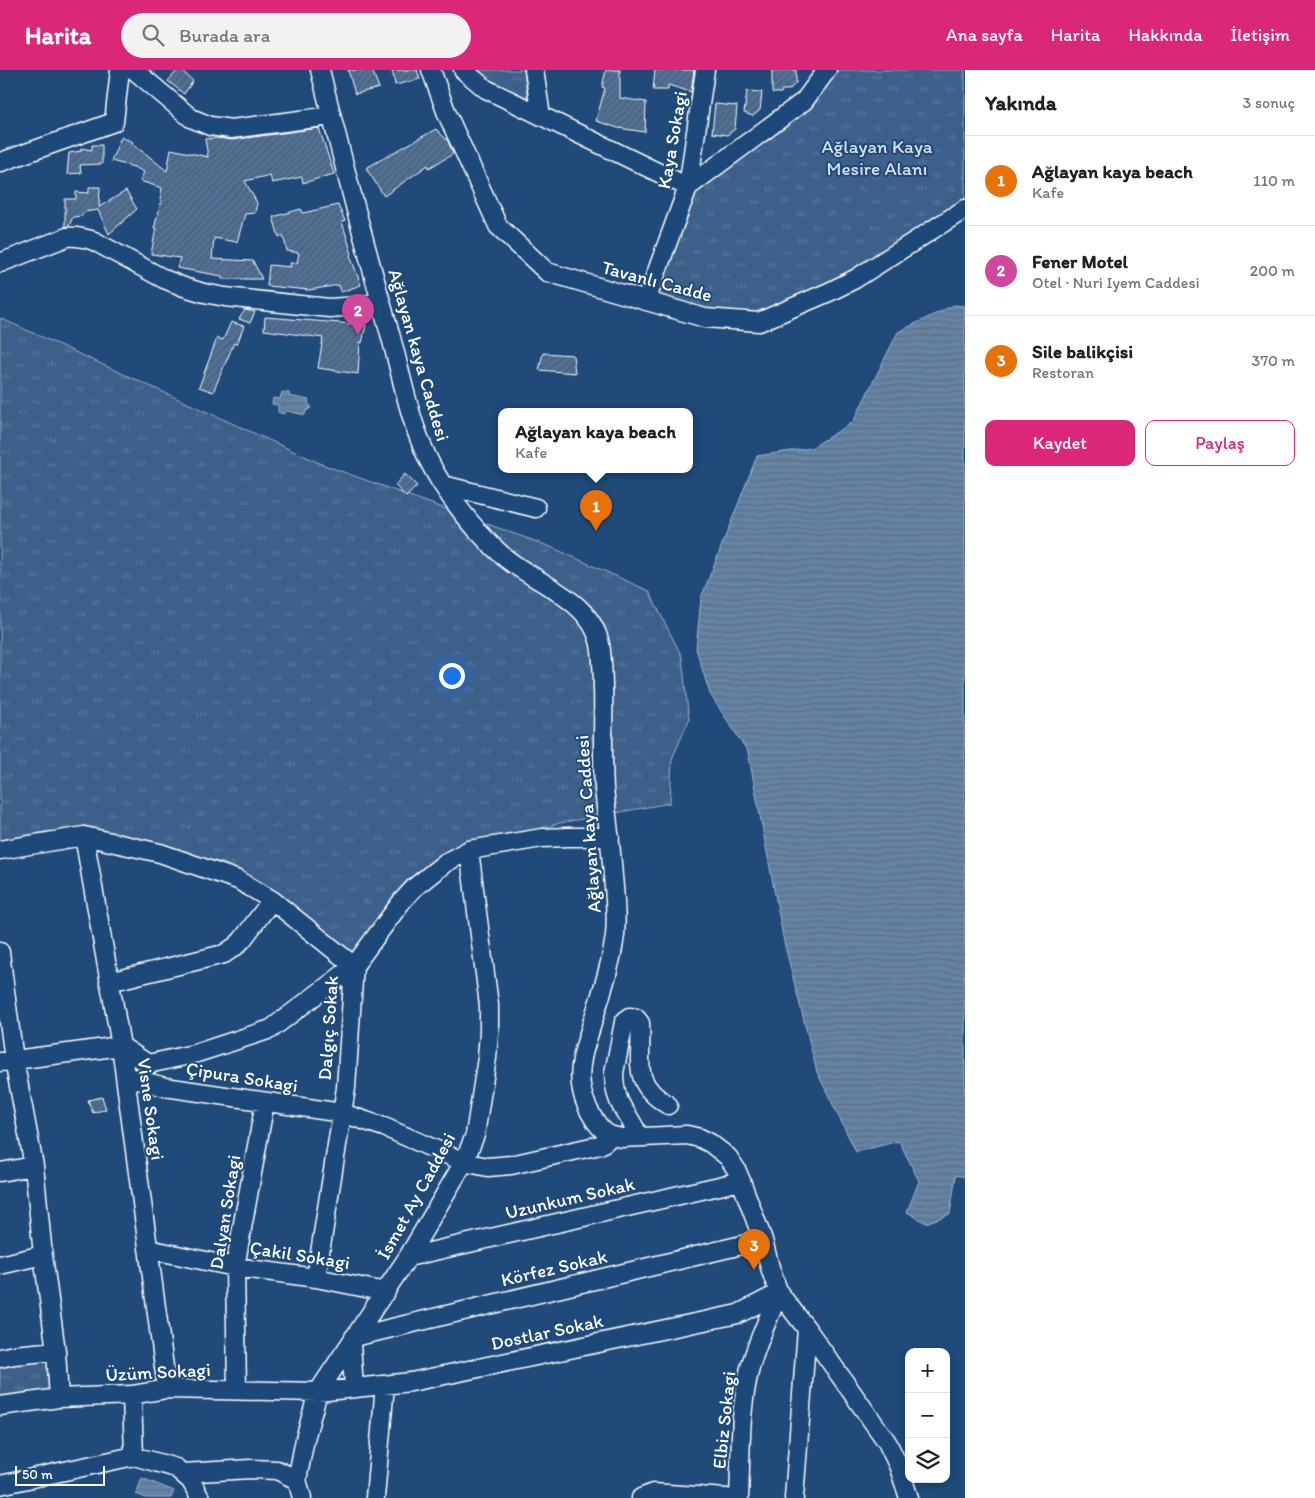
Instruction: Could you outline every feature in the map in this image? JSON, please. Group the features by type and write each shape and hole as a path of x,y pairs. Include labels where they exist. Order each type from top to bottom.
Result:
{"street":[{"path":"1,162 114,122 120,70"},
{"path":"134,70 191,118 210,126 231,129 331,116"},
{"name":"Ağlayan kaya Caddesi","path":"320,70 412,418 430,464 470,523 487,542 513,563 572,602 585,613 593,624 599,638 601,649 604,784 616,909 615,932 609,966 582,1054 580,1071 584,1100 590,1114 610,1136"},
{"name":"Tavanlı Cadde","path":"431,70 447,114 498,226 547,272 706,318 759,322 829,292 854,279 965,209"},
{"path":"464,70 486,89 688,187 804,100 827,70"},
{"path":"534,70 541,116"},
{"name":"Kaya Sokagi","path":"646,301 688,187 706,70"},
{"path":"0,263 67,237 76,236 94,241 164,279 204,293 329,308 360,306 380,301"},
{"path":"443,485 536,508"},
{"path":"0,850 84,836 168,856 238,880 272,900 354,966 271,1029 194,1054 148,1064 121,1046 7,1061"},
{"name":"Visne Sokagi","path":"84,836 121,1046 167,1389"},
{"name":"Dalgıç Sokak","path":"316,1278 346,1088 354,966 402,901 415,887 445,863 469,850 542,838 610,837"},
{"name":"İsmet Ay Caddesi","path":"296,1480 318,1392 408,1257 464,1162 475,1135 489,1033 488,986 469,850"},
{"path":"110,982 218,956 230,951 242,940 272,900"},
{"path":"0,957 7,1061 34,1166 43,1255 56,1351 59,1398"},
{"path":"639,1137 632,1121 620,1103 614,1081 624,1022 629,1018 636,1018 640,1022 640,1074 648,1089 668,1105"},
{"name":"Çipura Sokagi","path":"125,1076 165,1087 342,1113 384,1127 464,1162 488,1167 511,1165 600,1144 610,1136"},
{"name":"Dalyan Sokagi","path":"237,1390 235,1267 265,1102"},
{"path":"610,1136 621,1138 688,1135 710,1143 728,1157 742,1181 763,1240 771,1272 780,1293 887,1442 898,1465 909,1498"},
{"path":"0,1172 34,1166"},
{"name":"Uzunkum Sokak","path":"408,1257 742,1181"},
{"name":"Körfez Sokak","path":"352,1340 763,1240"},
{"name":"Çakil Sokagi","path":"148,1249 235,1267 316,1278 386,1292"},
{"path":"0,1265 43,1255"},
{"name":"Dostlar Sokak","path":"318,1392 410,1382 738,1314 780,1293"},
{"name":"Elbiz Sokagi","path":"738,1498 743,1403 759,1339 780,1293"},
{"path":"794,1498 807,1329"},
{"path":"352,1340 354,1388"},
{"path":"0,1358 56,1351"},
{"path":"375,1498 385,1385"},
{"name":"Üzüm Sokagi","path":"0,1406 59,1398 132,1394 167,1389 318,1392"},
{"path":"132,1394 134,1456"},
{"path":"0,1485 134,1456 176,1468 191,1481 200,1498"},
{"path":"182,1473 251,1469 277,1470 296,1480 302,1498"},
{"path":"641,1498 652,1493 727,1498"}],"green space":[{"path":"478,70 524,70 528,103 482,75"},
{"name":"Ağlayan Kaya Mesire Alanı","path":"831,70 965,70 965,203 847,277 754,315 657,301 656,296 699,181"},
{"path":"0,318 324,465 551,547 649,591 682,657 689,720 672,759 670,803 560,823 469,850 445,863 360,958 224,863 49,831 0,840"},
{"path":"48,1360 52,1394 0,1400 0,1365"}],"shaded area":[{"path":"954,305 965,306 965,1177 956,1175 950,1214 926,1223 907,1212 919,1181 899,1141 856,1152 817,1072 784,942 748,752 710,694 696,649 701,598 757,456 811,448 853,422 898,332"},
{"path":"282,392 289,393 289,396 309,400 308,404 311,408 306,411 305,415 287,411 284,414 278,412 278,405 272,404 273,398 280,399"},
{"path":"142,1478 174,1491 171,1498 146,1498 136,1494"}],"building":[{"path":"178,70 181,70 193,81 184,94 168,81"},
{"path":"348,70 372,70 379,88 355,94"},
{"path":"392,70 417,70 420,79 395,85"},
{"path":"606,70 620,70 620,98 646,102 645,132 618,128 596,121 605,88 602,87"},
{"path":"655,70 694,70 691,92 668,85 668,90 653,90"},
{"path":"772,70 796,70 796,83 789,90 782,90 781,93 772,93"},
{"path":"747,91 762,92 760,110 753,116 744,113"},
{"path":"715,104 737,106 735,129 727,135 712,133"},
{"path":"319,128 334,174 303,183 302,177 272,183 270,175 245,181 257,203 255,213 245,214 237,242 214,238 212,259 253,261 262,279 222,279 222,276 177,268 180,258 151,254 156,228 154,228 162,200 160,200 162,188 140,181 144,172 134,167 111,161 121,137 133,142 132,144 167,171 171,149 208,157 205,139 232,140"},
{"path":"436,129 448,141 453,154 429,168 428,165 384,196 366,168"},
{"path":"92,145 102,145 102,164 80,165 81,173 67,174 69,153 81,151 81,148 92,150"},
{"path":"89,187 100,187 99,207 126,191 137,209 109,234 98,210 84,212 82,216 73,217 69,226 65,227 65,199 76,199 76,192 89,193"},
{"path":"338,205 345,221 342,222 352,254 350,255 361,285 341,292 339,285 309,290 267,286 269,265 291,267 290,263 297,263 299,253 287,251 283,235 279,237 273,217 301,209 303,213"},
{"path":"245,310 255,312 250,323 239,319"},
{"path":"265,317 366,325 362,343 360,342 358,374 318,368 323,338 264,330"},
{"path":"231,322 244,326 237,344 234,343 213,392 199,387 217,338 223,340"},
{"path":"543,353 573,355 575,373 539,370"},
{"path":"405,474 417,486 406,497 395,485"},
{"path":"102,1097 106,1109 93,1113 88,1100"}],"place":[{"name":"Fener Motel","path":"358,335"},
{"name":"Ağlayan kaya beach","path":"596,531"},
{"name":"Sile balikçisi","path":"754,1270"}]}
